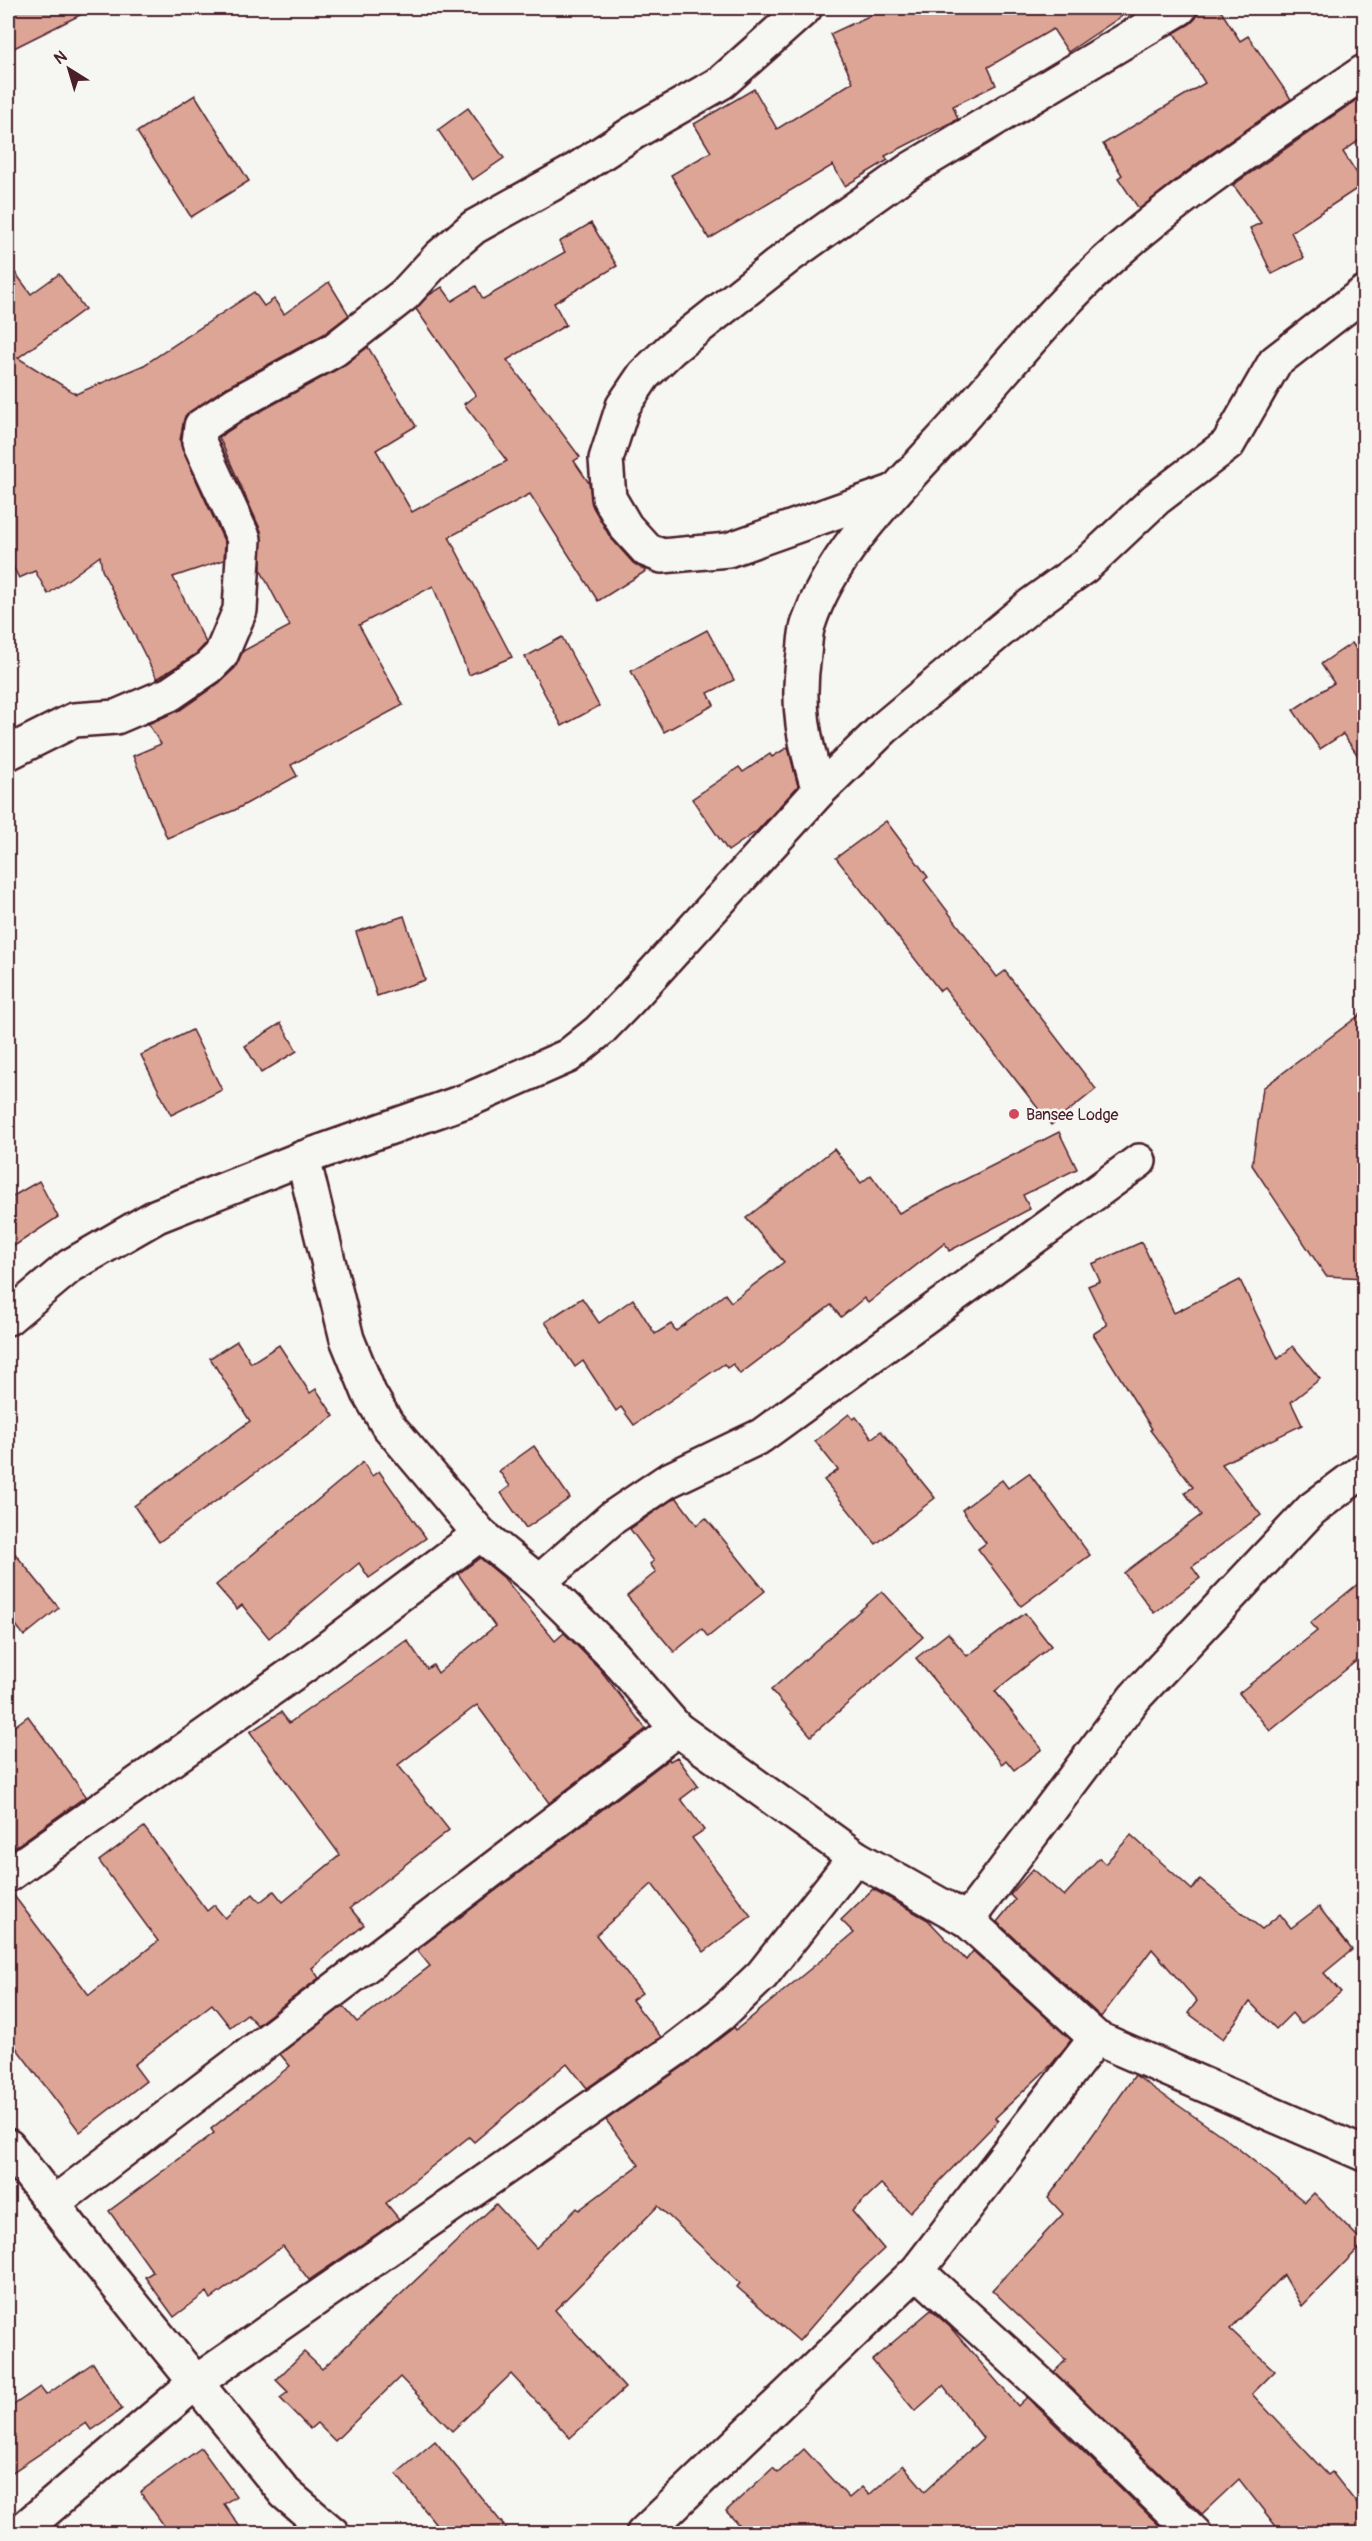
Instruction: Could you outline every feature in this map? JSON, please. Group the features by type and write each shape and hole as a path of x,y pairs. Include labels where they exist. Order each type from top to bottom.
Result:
{"street":[{"path":"8,753 74,720 116,717 170,694 208,668 221,655 240,610 244,539 199,442 201,426 235,404 334,350 404,295 439,257 474,227 568,175 633,133 722,82 805,8"},
{"path":"895,491 728,550 662,556 647,550 626,527 609,498 606,459 623,406 644,375 670,349 789,256 910,170 1180,8"},
{"path":"819,791 806,746 799,704 808,626 830,577 895,491 977,402 1032,336 1120,249 1163,213 1365,72"},
{"path":"8,1318 70,1266 157,1216 303,1158 468,1100 568,1056 599,1031 630,999 819,791 884,728 1031,605 1085,566 1156,499 1228,444 1275,362 1365,293"},
{"path":"303,1158 347,1339 369,1393 387,1424 480,1534 540,1582 613,1655 677,1729 855,1857 967,1920 1096,2038 1365,2154"},
{"path":"540,1582 612,1518 667,1480 760,1436 1138,1161"},
{"path":"967,1920 1135,1697 1312,1509 1365,1470"},
{"path":"8,1875 309,1663 480,1534"},
{"path":"54,2203 677,1729"},
{"path":"18,2534 196,2382 676,2049 720,2015 762,1975 855,1857"},
{"path":"643,2534 917,2271 1096,2038"},
{"path":"8,2146 87,2248 285,2493 333,2534"},
{"path":"917,2271 1061,2403 1195,2534"}],"building":[{"path":"8,8 94,8 8,51"},
{"path":"886,8 1134,8 1068,52 1053,29 988,67 996,85 953,106 958,119 885,156 888,160 845,186 833,165 709,239 671,175 711,152 694,124 754,89 777,129 853,82 830,34"},
{"path":"1199,8 1219,8 1240,41 1248,36 1291,99 1198,163 1139,209 1118,178 1122,175 1103,144 1205,83 1174,33 1196,18"},
{"path":"1365,94 1365,136 1343,152 1364,184 1291,232 1304,258 1272,274 1250,228 1261,223 1233,185"},
{"path":"195,95 249,181 191,217 137,132"},
{"path":"468,108 504,158 472,180 438,130"},
{"path":"591,223 617,266 554,303 566,325 507,360 580,457 574,461 589,483 593,507 610,537 633,563 646,571 598,601 530,494 449,537 512,657 469,675 433,586 359,625 403,705 291,765 297,776 235,810 167,838 133,756 161,744 148,724 180,710 219,683 235,668 243,651 290,626 261,571 261,531 219,437 245,420 343,366 368,347 416,426 376,450 412,512 507,461 464,404 476,395 416,309 429,295 442,287 452,301 476,286 483,299 565,252 559,242"},
{"path":"8,263 31,294 59,274 85,309 18,358 76,394 144,365 254,292 264,306 274,299 284,314 329,282 349,315 324,334 225,388 185,416 180,440 182,449 225,543 224,560 173,577 206,643 196,654 157,679 102,570 100,556 48,594 35,571 19,578 8,557"},
{"path":"707,630 734,680 708,693 714,705 664,732 631,671"},
{"path":"562,637 599,706 562,726 525,657"},
{"path":"1352,643 1365,662 1365,766 1343,734 1320,749 1293,710 1334,683 1321,664"},
{"path":"788,747 798,786 757,831 728,851 692,799 739,767 743,772 770,754 772,757"},
{"path":"886,821 928,877 924,880 997,977 1005,971 1096,1089 1051,1125 944,988 940,991 836,858"},
{"path":"404,916 425,980 377,996 356,932"},
{"path":"1365,1011 1365,1278 1326,1276 1252,1165 1263,1088"},
{"path":"281,1023 297,1051 261,1073 245,1046"},
{"path":"192,1030 222,1090 171,1115 141,1055"},
{"path":"1059,1132 1077,1169 1023,1195 1030,1209 949,1251 945,1243 868,1303 864,1298 841,1317 831,1305 740,1374 733,1364 727,1368 724,1364 634,1425 621,1407 616,1411 583,1361 575,1367 545,1322 582,1298 599,1323 633,1299 655,1334 671,1324 676,1331 725,1294 731,1302 784,1262 746,1218 834,1149 861,1183 871,1175 899,1213"},
{"path":"39,1181 58,1217 8,1250 8,1199"},
{"path":"1142,1242 1174,1313 1240,1280 1278,1359 1293,1346 1320,1379 1291,1402 1302,1425 1222,1464 1261,1515 1192,1567 1200,1578 1154,1613 1124,1573 1201,1515 1185,1493 1193,1487 1150,1430 1152,1429 1093,1334 1107,1325 1088,1286 1100,1281 1092,1264"},
{"path":"237,1341 251,1363 279,1345 310,1393 316,1389 334,1416 159,1542 134,1506 250,1421 210,1358"},
{"path":"849,1414 853,1419 856,1417 872,1438 881,1431 935,1498 876,1544 824,1480 838,1470 815,1441"},
{"path":"534,1446 570,1498 526,1528 501,1493 510,1486 499,1471"},
{"path":"363,1462 372,1476 379,1471 426,1538 369,1578 359,1563 269,1638 242,1605 237,1609 216,1585"},
{"path":"1029,1473 1090,1555 1021,1606 978,1549 986,1543 962,1510 1002,1480 1008,1488"},
{"path":"676,1497 697,1525 706,1518 765,1591 708,1637 702,1629 674,1652 627,1596 656,1572 650,1564 654,1561 630,1529"},
{"path":"8,1545 59,1608 24,1636 8,1614"},
{"path":"480,1558 504,1578 555,1641 564,1633 599,1668 646,1729 549,1803 477,1705 398,1765 449,1830 350,1908 364,1925 312,1968 319,1978 257,2025 247,2014 230,2027 212,2004 134,2065 146,2081 80,2132 8,2037 8,1893 12,1893 89,1995 158,1941 99,1861 144,1827 207,1911 214,1905 225,1918 253,1894 260,1902 274,1891 283,1902 340,1855 250,1732 281,1712 289,1723 407,1640 427,1669 433,1665 438,1673 495,1626 458,1574"},
{"path":"1365,1578 1365,1654 1270,1731 1239,1693 1317,1631 1310,1623"},
{"path":"882,1591 923,1637 811,1736 771,1690"},
{"path":"1025,1613 1051,1646 995,1691 1042,1749 1014,1770 1006,1760 1002,1764 916,1658 948,1633 967,1656"},
{"path":"28,1716 86,1796 8,1852 8,1731"},
{"path":"677,1757 698,1786 681,1799 704,1830 692,1838 751,1916 704,1952 652,1884 596,1935 642,1993 632,2000 661,2037 587,2088 567,2063 474,2142 469,2137 386,2203 399,2219 309,2280 283,2246 211,2299 207,2292 174,2317 145,2277 153,2272 109,2211 214,2133 211,2129 290,2066 280,2054 343,2006 357,2022 430,1966 417,1950 669,1759 670,1761"},
{"path":"1131,1835 1192,1890 1200,1879 1262,1929 1280,1914 1291,1928 1319,1907 1352,1950 1324,1973 1341,1992 1301,2024 1292,2013 1276,2029 1250,2002 1223,2039 1188,2013 1197,2001 1152,1949 1101,2017 997,1922 1015,1900 1010,1895 1033,1869 1064,1896 1099,1858 1105,1864"},
{"path":"873,1889 928,1920 966,1960 973,1951 1071,2040 1051,2065 995,2118 998,2121 910,2212 881,2184 852,2211 884,2249 857,2274 799,2341 737,2287 740,2283 658,2206 555,2310 625,2388 570,2438 511,2374 452,2431 400,2377 335,2441 317,2423 310,2429 280,2398 288,2392 276,2380 304,2352 322,2369 496,2204 536,2248 577,2208 579,2210 639,2165 606,2120 687,2064 734,2027 736,2030 854,1933 841,1920"},
{"path":"1135,2075 1225,2138 1305,2202 1314,2193 1364,2243 1302,2306 1284,2275 1230,2329 1275,2371 1252,2394 1328,2475 1332,2472 1365,2514 1365,2523 1351,2534 1282,2534 1239,2479 1202,2514 1054,2372 1066,2360 992,2290 1063,2214 1048,2198"},
{"path":"931,2310 950,2327 1018,2406 1027,2397 1168,2534 747,2534 726,2511 773,2468 778,2473 804,2449 849,2498 862,2487 869,2495 903,2465 925,2491 983,2438 943,2386 915,2411 872,2360"},
{"path":"93,2363 122,2409 91,2430 86,2423 8,2475 8,2409 40,2387 46,2395"},
{"path":"435,2441 511,2534 444,2534 396,2474"},
{"path":"201,2448 236,2496 224,2504 245,2534 170,2534 140,2492"}],"place":[{"name":"Bansee Lodge","path":"1014,1114"}]}
